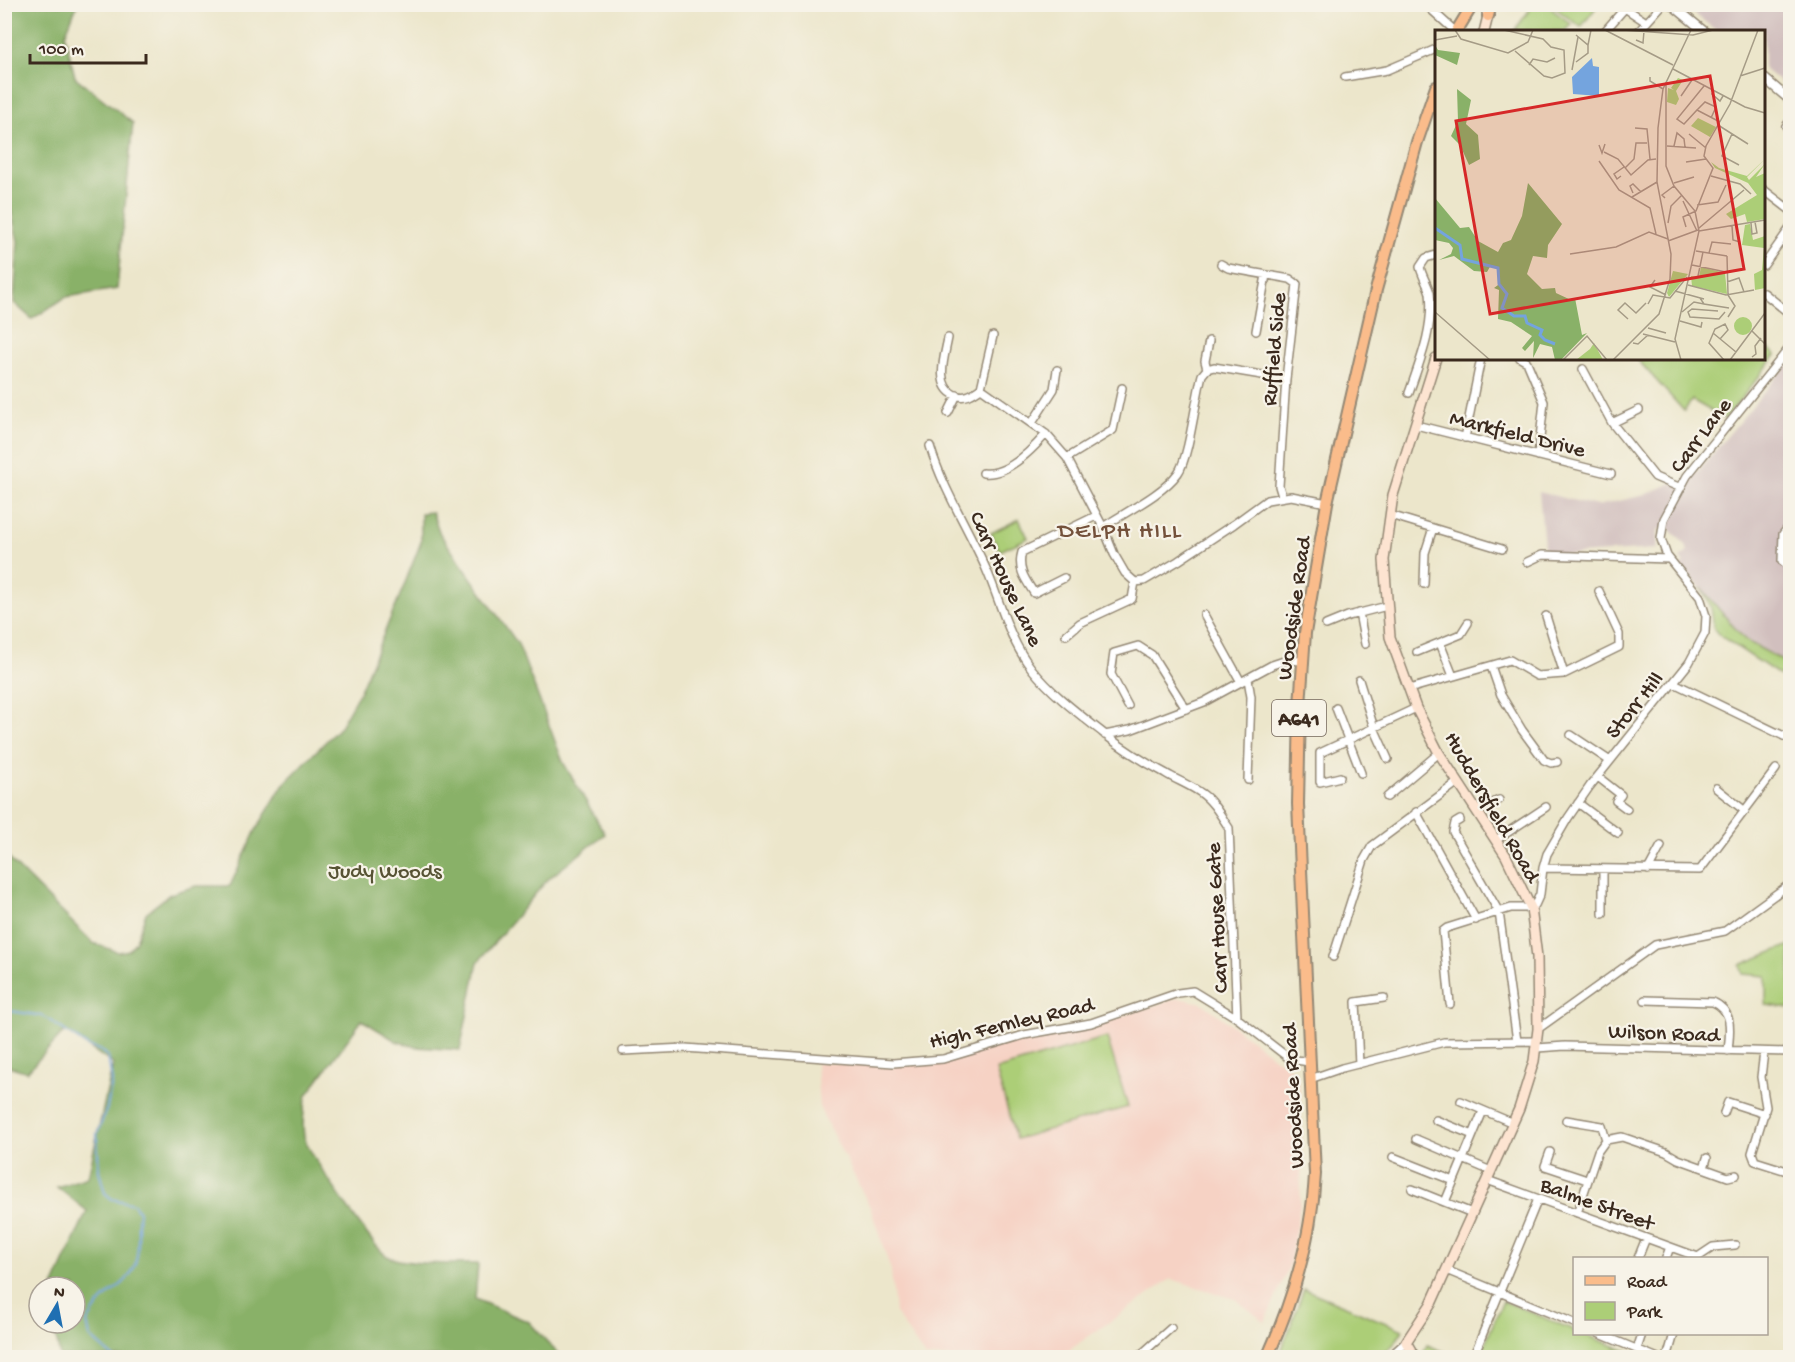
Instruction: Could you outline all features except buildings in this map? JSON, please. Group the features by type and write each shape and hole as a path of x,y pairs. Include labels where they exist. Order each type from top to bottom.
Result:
{"main road":[{"path":"1457,30 1473,4"},
{"path":"1485,4 1488,16"},
{"path":"1484,30 1491,4"},
{"name":"Woodside Road","path":"1267,1358 1301,1261 1312,1209 1315,1174 1298,804 1302,661 1305,633 1327,502 1376,290 1417,142 1435,92"},
{"name":"Huddersfield Road","path":"1406,1342 1431,1304 1513,1123 1524,1096 1537,1044 1538,1029 1537,957 1531,908 1506,856 1439,753 1416,708 1390,637 1384,560 1393,495 1436,360"},
{"path":"1406,1342 1413,1354 1411,1358"}],"street":[{"path":"1425,4 1454,30"},
{"path":"1640,30 1663,4"},
{"path":"1671,4 1703,30"},
{"path":"1606,30 1625,8 1647,22"},
{"path":"1345,77 1387,70 1435,50"},
{"path":"1765,79 1791,100"},
{"path":"1791,121 1786,126 1791,130"},
{"path":"1765,191 1791,210"},
{"path":"1765,264 1791,228"},
{"path":"1409,393 1425,346 1430,315 1430,291 1420,267 1426,258 1435,256"},
{"name":"Ruffield Side","path":"1221,264 1228,268 1290,279 1297,284 1286,379 1279,486 1282,496"},
{"path":"1256,331 1266,275"},
{"path":"1765,294 1791,314"},
{"path":"948,338 943,383 948,390 957,395 970,396 981,388 993,336"},
{"path":"1208,369 1205,361 1209,341"},
{"name":"Carr Lane","path":"1664,519 1687,476 1791,347"},
{"path":"1465,438 1481,360"},
{"path":"1524,360 1527,362 1544,402 1538,456"},
{"path":"1103,527 1147,499 1177,474 1184,458 1202,375 1208,369 1214,367 1286,379"},
{"path":"1583,369 1612,423 1655,477 1681,488"},
{"path":"1032,423 1054,389 1057,370"},
{"path":"981,388 1046,434 1067,458 1103,527 1114,554 1125,573 1135,582 1144,581 1178,561 1267,500 1282,496 1300,496 1327,502"},
{"path":"1067,458 1113,430 1122,388"},
{"path":"948,412 957,395"},
{"path":"1612,423 1639,410"},
{"name":"Markfield Drive","path":"1416,425 1611,474"},
{"path":"983,473 997,473 1023,457 1046,434"},
{"name":"Carr House Lane","path":"930,446 938,472 986,569 1002,615 1021,653 1047,685 1106,735"},
{"path":"1390,515 1502,549"},
{"path":"1064,578 1034,593 1022,575 1020,560 1022,552 1096,516"},
{"name":"Storr Hill","path":"1531,908 1537,902 1547,854 1578,803 1689,663 1705,633 1706,616 1700,597 1669,559 1662,539 1664,519"},
{"path":"1791,525 1783,534 1782,561 1791,567"},
{"path":"1424,584 1425,553 1433,528"},
{"path":"1527,562 1542,555 1669,559"},
{"path":"1066,635 1080,624 1132,599 1135,582"},
{"path":"1409,689 1510,660 1537,676 1564,674 1619,647 1619,634 1599,591"},
{"path":"1326,625 1388,606"},
{"path":"1359,614 1365,644"},
{"path":"1204,615 1245,681 1251,697 1248,780"},
{"path":"1545,615 1564,674"},
{"path":"1417,652 1461,634 1468,622"},
{"path":"1440,643 1453,676"},
{"path":"1128,706 1111,674 1114,653 1138,646 1152,655 1186,709"},
{"path":"1106,735 1130,730 1186,709 1245,681 1272,665 1287,660 1302,661"},
{"path":"1491,666 1502,695 1522,730 1544,760 1551,763 1557,762"},
{"path":"1359,680 1374,728 1388,759"},
{"path":"1674,682 1791,739"},
{"path":"1336,708 1361,773"},
{"path":"1340,777 1320,782 1320,753 1416,708"},
{"name":"Carr House Gate","path":"1106,735 1162,772 1201,793 1215,808 1228,828 1237,1018"},
{"path":"1571,735 1610,761"},
{"path":"1387,797 1439,753"},
{"path":"1543,868 1697,871 1703,869 1776,769"},
{"path":"1598,777 1621,795 1616,801 1627,809"},
{"path":"1333,957 1364,860 1372,846 1458,782"},
{"path":"1716,788 1745,811"},
{"path":"1477,811 1499,800"},
{"path":"1578,803 1618,833"},
{"path":"1496,840 1546,807"},
{"path":"1416,812 1476,920"},
{"path":"1460,820 1455,823 1453,832 1499,912 1517,1041"},
{"path":"1648,870 1661,846"},
{"path":"1603,869 1603,914"},
{"path":"1538,1029 1655,945 1725,931 1791,884"},
{"path":"1450,1004 1443,931 1511,908 1531,908"},
{"name":"High Fernley Road","path":"623,1051 685,1048 893,1063 943,1059 1024,1035 1091,1023 1178,993 1193,992 1237,1018 1290,1059 1309,1062"},
{"path":"1359,1064 1356,1002 1384,998"},
{"path":"1645,1000 1713,1002 1719,1005 1728,1015 1730,1022 1728,1051"},
{"path":"1310,1079 1444,1042 1517,1041 1537,1044"},
{"name":"Wilson Road","path":"1537,1044 1791,1052"},
{"path":"1764,1052 1761,1077 1766,1099 1765,1114 1752,1153 1755,1161 1791,1172"},
{"path":"1461,1101 1513,1123"},
{"path":"1724,1113 1728,1102 1765,1114"},
{"path":"1445,1202 1483,1111"},
{"path":"1436,1120 1473,1135"},
{"path":"1566,1120 1602,1126 1606,1140"},
{"path":"1577,1213 1598,1151 1606,1140 1622,1137 1728,1177 1736,1175"},
{"name":"Balme Street","path":"1416,1139 1463,1159 1489,1176 1538,1199 1695,1257"},
{"path":"1550,1152 1545,1166 1587,1180"},
{"path":"1393,1157 1454,1181"},
{"path":"1704,1168 1707,1158"},
{"path":"1412,1189 1472,1213"},
{"path":"1474,1355 1538,1199"},
{"path":"1638,1257 1646,1238"},
{"path":"1698,1257 1713,1247 1735,1245"},
{"path":"1666,1257 1670,1247"},
{"path":"1446,1270 1573,1322"},
{"path":"1137,1358 1171,1328"},
{"path":"1609,1335 1658,1358"},
{"path":"1637,1349 1642,1335"},
{"path":"1667,1358 1674,1335"},
{"name":"Huddersfield Road","path":"1388,1358 1406,1342"}],"shaded area":[{"path":"1683,5 1790,5 1790,90 1765,70 1765,30 1716,30"},
{"path":"1790,361 1790,665 1745,640 1701,588 1679,567 1684,563 1680,558 1688,552 1686,545 1669,529 1658,529 1657,549 1545,556 1539,492 1597,506 1645,495 1672,483 1685,487"},
{"path":"1178,998 1202,1003 1296,1073 1300,1093 1302,1152 1300,1204 1290,1265 1265,1322 1235,1299 1171,1279 1059,1357 925,1357 895,1313 891,1270 870,1207 819,1107 816,1063 923,1064 1025,1038 1074,1031"}],"green space":[{"path":"14,4 77,5 65,35 75,77 133,123 117,289 66,297 32,319 14,303 18,241 5,183 5,28"},
{"path":"1534,4 1546,5 1571,24 1566,30 1515,30"},
{"path":"1552,4 1598,5 1581,27"},
{"path":"1765,346 1776,355 1725,419 1692,400 1684,411 1638,360 1765,360"},
{"name":"Judy Woods","path":"432,512 440,534 518,644 563,762 605,834 547,880 478,962 460,1050 416,1047 396,1041 362,1020 307,1095 304,1136 316,1160 342,1199 380,1250 395,1259 418,1263 478,1264 475,1299 529,1322 561,1357 60,1357 55,1335 87,1335 87,1275 58,1275 87,1211 57,1187 88,1177 113,1064 65,1031 27,1072 5,1065 5,852 13,863 93,943 118,952 129,950 136,941 146,913 170,894 196,886 230,886 256,830 283,785 339,728 359,693 421,542 421,513"},
{"path":"1019,519 1028,538 1000,551 991,533"},
{"path":"1701,588 1745,640 1790,665 1790,682 1719,635 1714,629 1711,607"},
{"path":"1790,945 1790,1008 1766,1005 1766,976 1743,974 1740,965"},
{"path":"1107,1037 1128,1107 1016,1139 996,1070"},
{"path":"1304,1289 1403,1330 1395,1343 1380,1357 1279,1357"},
{"path":"1503,1301 1573,1330 1573,1335 1587,1335 1642,1357 1479,1357"},
{"path":"1427,1345 1458,1357 1421,1357"}],"waterway":[{"path":"4,1010 43,1016 108,1057 112,1081 107,1108 97,1134 99,1171 105,1193 112,1199 134,1204 139,1212 138,1251 135,1264 126,1280 101,1301 87,1322 90,1337 114,1358"}],"district":[{"name":"DELPH HILL","path":"1120,529"}]}
